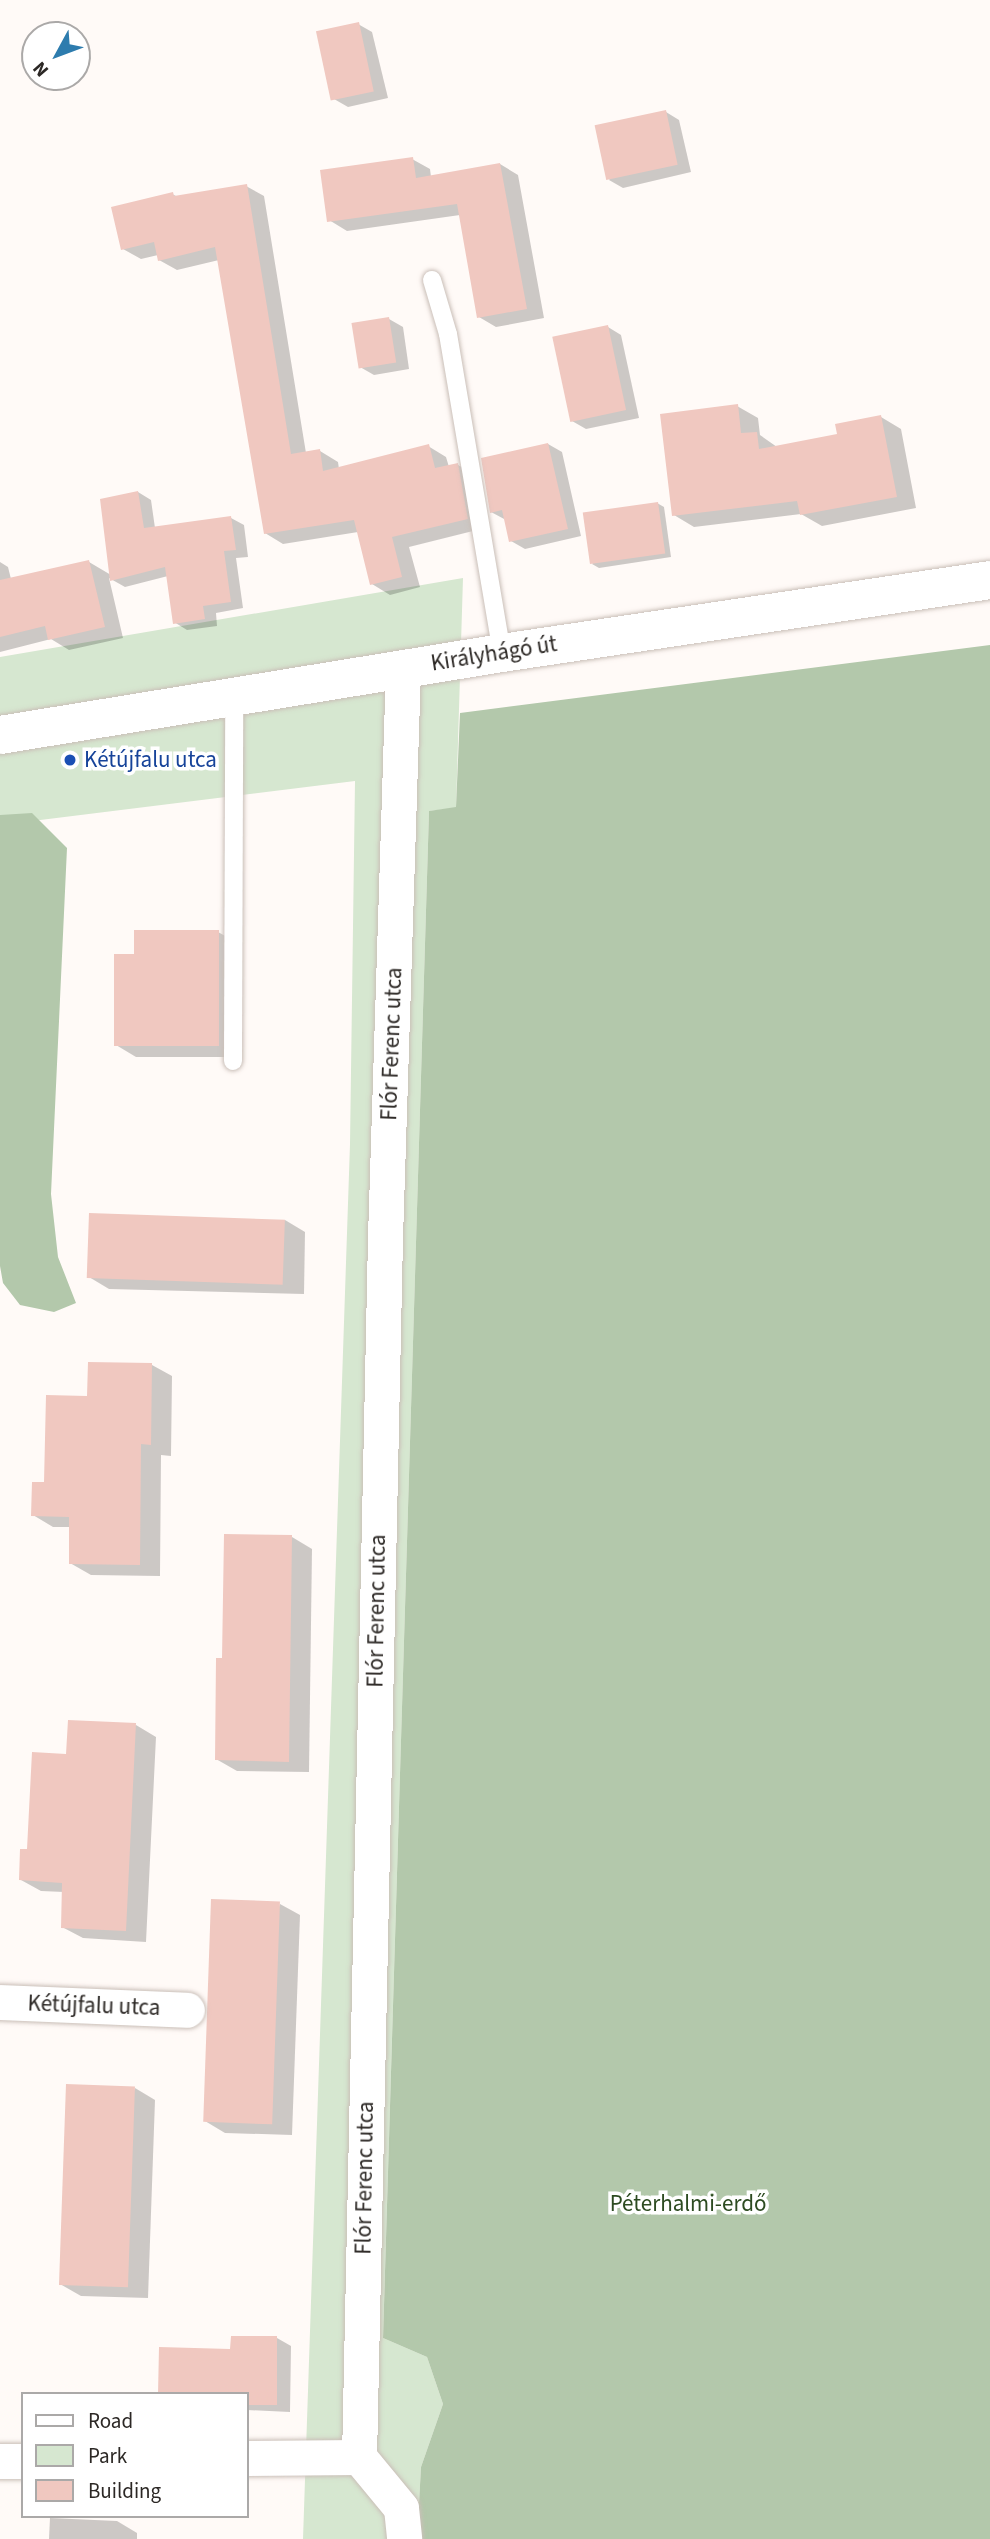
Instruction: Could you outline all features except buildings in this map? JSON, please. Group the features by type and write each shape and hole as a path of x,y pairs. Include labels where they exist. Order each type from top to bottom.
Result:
{"street":[{"name":"Királyhágó út","path":"0,735 403,668 990,580"},
{"name":"Flór Ferenc utca","path":"359,2456 385,1252 403,668"},
{"name":"Kétújfalu utca","path":"0,2002 187,2010"},
{"path":"248,2458 359,2456 401,2508 404,2539"},
{"path":"0,2461 21,2461"}],"lane":[{"path":"432,280 448,334 502,653"},
{"path":"233,1061 234,697"}],"green space":[{"path":"463,578 456,808 429,811 383,2338 427,2357 443,2404 421,2467 417,2539 303,2539 350,1144 355,781 0,825 0,657"},
{"name":"Péterhalmi-erdő","path":"990,645 990,2539 417,2539 421,2467 443,2404 427,2357 383,2338 429,811 456,807 460,713"},
{"path":"32,813 67,848 51,1194 58,1257 76,1303 54,1312 20,1305 3,1283 0,1266 0,815"}],"place":[{"name":"Kétújfalu utca","path":"70,760"}]}
